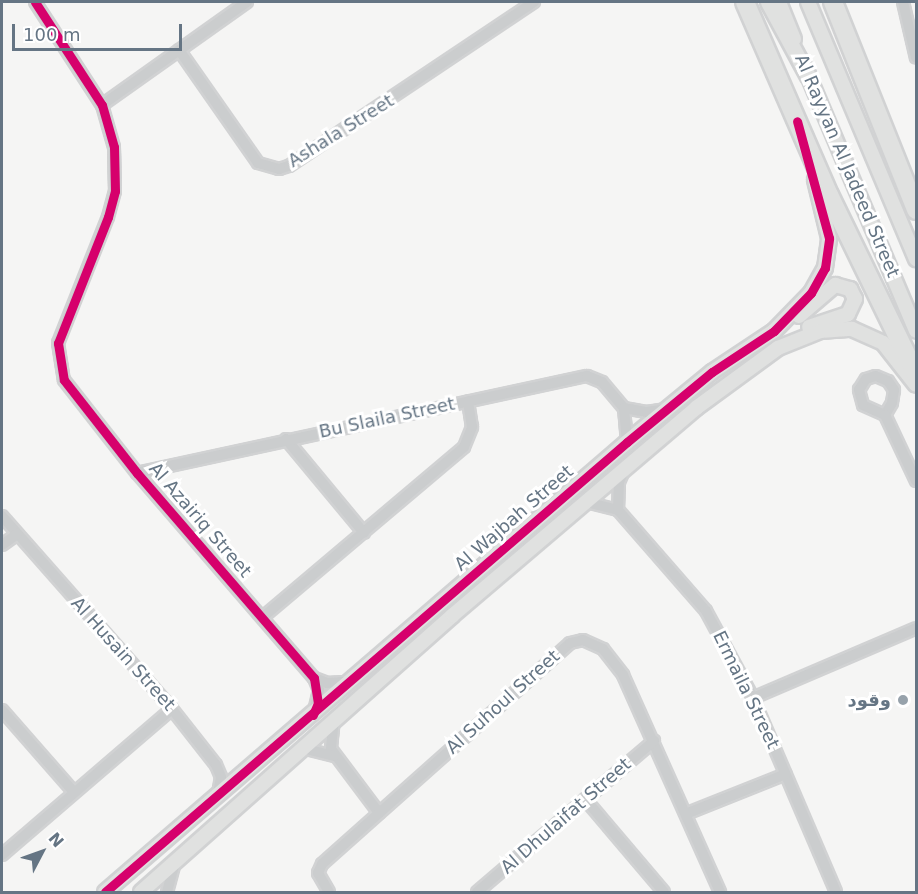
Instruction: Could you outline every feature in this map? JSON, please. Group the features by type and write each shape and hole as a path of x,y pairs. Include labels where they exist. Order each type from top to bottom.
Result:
{"highway":[{"path":"745,2 797,121 916,374"},
{"path":"834,2 916,210"}],"main road":[{"path":"768,2 808,76"}],"street":[{"path":"35,2 102,105 247,2"},
{"name":"Ashala Street","path":"179,50 258,163 279,169 318,148 534,2"},
{"name":"Al Rayyan Al Jadeed Street","path":"779,2 916,331"},
{"name":"Al Rayyan Al Jadeed Street","path":"808,2 916,259"},
{"path":"900,4 916,57"},
{"name":"Al Azairiq Street","path":"102,105 114,147 115,191 58,343 64,380 137,473 314,678"},
{"name":"Al Wajbah Street","path":"105,892 214,802 627,442 712,372 774,331 811,293 821,277 828,253 827,220 797,121"},
{"path":"901,171 916,187"},
{"path":"774,331 805,312 835,285 845,285 853,294 854,304 848,314 804,330 778,348"},
{"name":"Al Wajbah Street","path":"141,892 174,865 334,719 696,408 778,348 820,331 852,329 883,343 916,386"},
{"name":"Bu Slaila Street","path":"137,473 286,439 587,376 602,382 624,408"},
{"path":"263,617 464,447 472,427 468,401"},
{"path":"627,442 624,408 646,412 668,409"},
{"path":"885,415 916,482"},
{"path":"286,439 364,533"},
{"path":"586,502 618,510 619,482 624,470"},
{"name":"Ermaila Street","path":"618,510 706,611 753,699 836,892"},
{"name":"Al Husain Street","path":"2,516 172,709 216,765 222,785 214,802"},
{"path":"2,545 17,534"},
{"path":"753,699 916,628"},
{"name":"Al Suhoul Street","path":"329,892 318,873 322,864 577,641 593,643 612,659 688,813 720,892"},
{"path":"314,678 327,684 355,680"},
{"path":"313,715 319,690 314,678"},
{"path":"2,855 172,709"},
{"path":"2,710 74,791"},
{"path":"334,719 329,739 334,756 379,813"},
{"name":"Al Dhulaifat Street","path":"477,892 491,888 585,799 654,741"},
{"path":"302,748 334,756"},
{"path":"688,813 786,774"},
{"path":"585,799 664,892"},
{"path":"118,892 144,870 151,853"},
{"path":"166,892 174,865"}],"cycle path":[{"path":"35,2 102,105 114,147 115,191 108,217 58,343 64,380 137,473 314,678 318,703 313,715"},
{"path":"105,892 627,442 712,372 774,331 811,293 825,268 829,238 797,121"}],"place":[{"name":"وقود","path":"903,700"}]}
